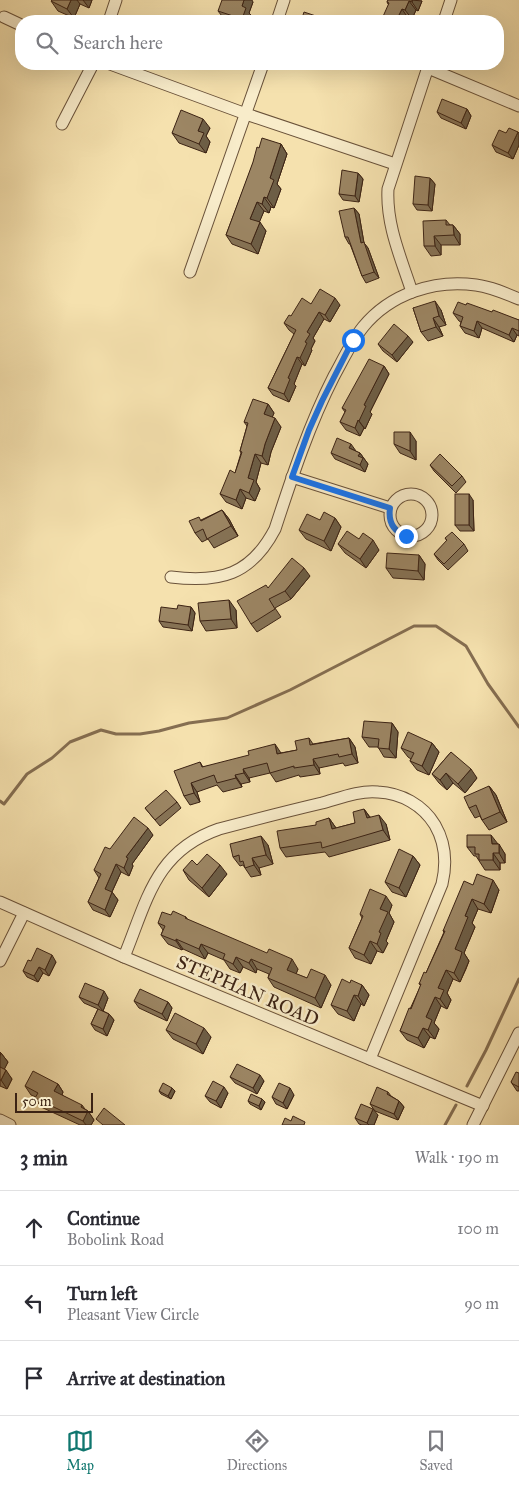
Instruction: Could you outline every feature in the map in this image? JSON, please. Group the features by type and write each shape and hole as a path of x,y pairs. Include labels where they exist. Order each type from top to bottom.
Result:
{"street":[{"path":"111,15 116,0"},
{"path":"279,15 284,0"},
{"path":"446,15 451,0"},
{"path":"4,17 15,22"},
{"path":"62,124 90,70"},
{"path":"126,70 246,114 395,164"},
{"path":"190,272 261,70"},
{"path":"412,292 389,220 387,206 388,189 427,70"},
{"path":"437,70 519,106"},
{"path":"172,577 195,580 225,576 249,563 268,542 315,416 353,340 378,312 392,302 412,292 444,284 462,283 494,289 519,299"},
{"path":"292,477 390,508"},
{"path":"124,957 157,878 176,852 189,842 219,829 363,792 389,793 402,797 424,811 436,827 443,845 445,871 442,884 370,1059"},
{"name":"STEPHAN ROAD","path":"0,902 124,957 483,1106"},
{"path":"0,961 24,913"},
{"path":"473,1125 519,1033"},
{"path":"0,1120 10,1125"}],"building":[{"path":"52,0 71,0 67,9"},
{"path":"222,0 244,0 242,6 246,8 243,15 230,15 218,11"},
{"path":"388,0 412,0 412,2 409,1 405,10 402,9 399,15 384,15 389,3 387,2"},
{"path":"442,99 467,109 461,123 437,112"},
{"path":"181,110 203,119 198,131 204,133 199,144 172,133"},
{"path":"509,128 518,132 508,153 492,145 499,130 506,133"},
{"path":"262,138 281,144 270,178 274,180 267,198 264,197 262,204 257,202 250,219 260,222 251,244 226,235 257,147 259,148"},
{"path":"342,170 358,173 355,196 339,194"},
{"path":"415,176 430,178 428,205 413,204"},
{"path":"354,208 361,243 364,242 374,272 362,276 348,237 345,237 339,211"},
{"path":"446,220 446,225 453,225 454,235 434,236 435,246 424,246 423,221"},
{"path":"320,289 335,298 325,315 319,312 307,332 310,334 305,342 307,343 300,358 297,357 288,378 290,379 284,394 268,388 296,330 284,323 289,315 291,316 302,298 311,304"},
{"path":"435,301 439,316 433,318 436,327 421,332 413,308"},
{"path":"458,302 466,305 467,303 492,312 493,310 519,320 519,331 512,328 509,335 477,321 474,331 460,326 463,317 453,313"},
{"path":"394,324 408,336 392,355 378,344"},
{"path":"369,359 384,366 364,405 366,406 355,428 340,422 346,410 342,408"},
{"path":"253,399 268,404 264,414 275,418 262,456 255,454 248,478 254,480 249,493 240,489 236,500 220,494 230,470 235,473 248,423 244,422"},
{"path":"394,432 410,432 410,451 394,444"},
{"path":"337,438 351,444 349,448 360,453 358,456 363,458 360,465 331,453"},
{"path":"440,454 462,476 452,486 430,465"},
{"path":"455,494 469,494 469,525 455,525"},
{"path":"222,510 231,526 207,539 203,529 195,533 189,521 199,517 201,521"},
{"path":"324,512 335,518 324,541 299,530 307,514 320,520"},
{"path":"347,531 359,539 363,533 373,540 360,559 338,544"},
{"path":"452,532 464,544 444,564 434,554 447,540 445,538"},
{"path":"387,553 419,555 418,571 386,568"},
{"path":"292,558 304,568 285,591 269,599 275,609 251,624 237,601 266,585 268,588"},
{"path":"229,600 231,619 200,621 198,603"},
{"path":"178,605 191,607 188,625 159,621 161,607 177,609"},
{"path":"364,721 392,723 389,749 378,748 379,739 362,737"},
{"path":"408,732 432,743 422,766 410,761 414,753 401,748"},
{"path":"309,738 310,745 349,738 352,754 339,757 338,754 313,759 314,765 294,768 294,766 270,773 267,763 243,769 244,773 235,775 236,778 217,783 214,775 191,783 194,793 184,796 174,771 200,762 202,767 249,755 248,751 275,744 277,754 297,750 295,741"},
{"path":"451,752 471,769 458,784 446,773 440,780 432,774"},
{"path":"489,786 500,812 482,820 476,805 469,808 464,797"},
{"path":"166,790 177,802 155,820 145,808"},
{"path":"364,809 367,818 379,815 383,830 322,848 321,842 280,848 277,831 316,825 316,822 329,818 332,829 355,823 353,812"},
{"path":"134,817 148,828 126,857 128,858 124,868 116,864 105,889 112,892 105,910 88,902 101,874 94,870 105,847 110,849"},
{"path":"467,835 491,835 492,844 499,844 499,853 493,853 493,860 479,860 479,854 475,854 475,847 467,847"},
{"path":"261,836 266,855 252,858 254,865 245,868 243,861 240,862 239,855 233,857 230,844"},
{"path":"399,849 413,856 399,888 385,882"},
{"path":"207,854 220,865 202,888 183,870 192,860 197,865"},
{"path":"477,874 493,880 484,904 472,899 465,916 468,917 455,949 462,952 460,959 454,973 446,970 438,988 444,990 440,999 435,997 426,1017 432,1020 428,1030 423,1028 418,1038 400,1031 409,1008 411,1009 424,972 426,973 445,931 443,931 464,881 473,885"},
{"path":"370,889 386,896 380,909 388,912 379,932 381,933 377,944 370,941 364,955 349,948 363,916 360,914"},
{"path":"173,911 267,953 269,949 292,959 287,970 307,978 311,969 325,975 315,998 268,978 272,968 251,959 249,963 236,957 233,964 223,959 225,954 201,944 199,949 161,935 165,926 158,923 162,912 171,915"},
{"path":"37,948 52,955 45,970 39,967 34,976 23,971 28,960 31,961"},
{"path":"342,979 350,983 351,980 362,985 358,996 354,995 347,1011 331,1005"},
{"path":"85,983 104,991 98,1005 79,997"},
{"path":"140,989 168,1002 162,1014 134,1001"},
{"path":"98,1009 109,1014 103,1029 91,1024"},
{"path":"175,1013 204,1028 196,1044 166,1030"},
{"path":"237,1064 260,1075 253,1088 230,1077"},
{"path":"0,1067 6,1070 1,1080 0,1080"},
{"path":"33,1071 58,1084 54,1091 82,1105 81,1107 88,1111 83,1121 35,1098 38,1093 25,1086"},
{"path":"516,1072 519,1073 519,1087 511,1082"},
{"path":"213,1081 224,1087 216,1101 205,1096"},
{"path":"163,1083 172,1088 168,1096 159,1091"},
{"path":"279,1083 290,1088 283,1103 272,1097"},
{"path":"377,1087 388,1092 387,1094 399,1101 394,1114 370,1104"},
{"path":"251,1094 262,1099 259,1106 248,1101"},
{"path":"361,1104 373,1109 367,1123 355,1118"},
{"path":"104,1108 125,1125 103,1125 96,1119"},
{"path":"293,1116 305,1122 304,1125 282,1125 285,1118 291,1121"}],"waterway":[{"path":"0,801 4,804 27,774 52,758 70,742 101,730 116,734 140,734 189,723 227,718 290,690 414,626 436,626 466,646 488,684 519,727"},
{"path":"467,1086 519,979"},
{"path":"445,1125 456,1105"}],"route":[{"path":"353,340 309,430 292,477 390,508 390,523 400,534 406,536"}]}
